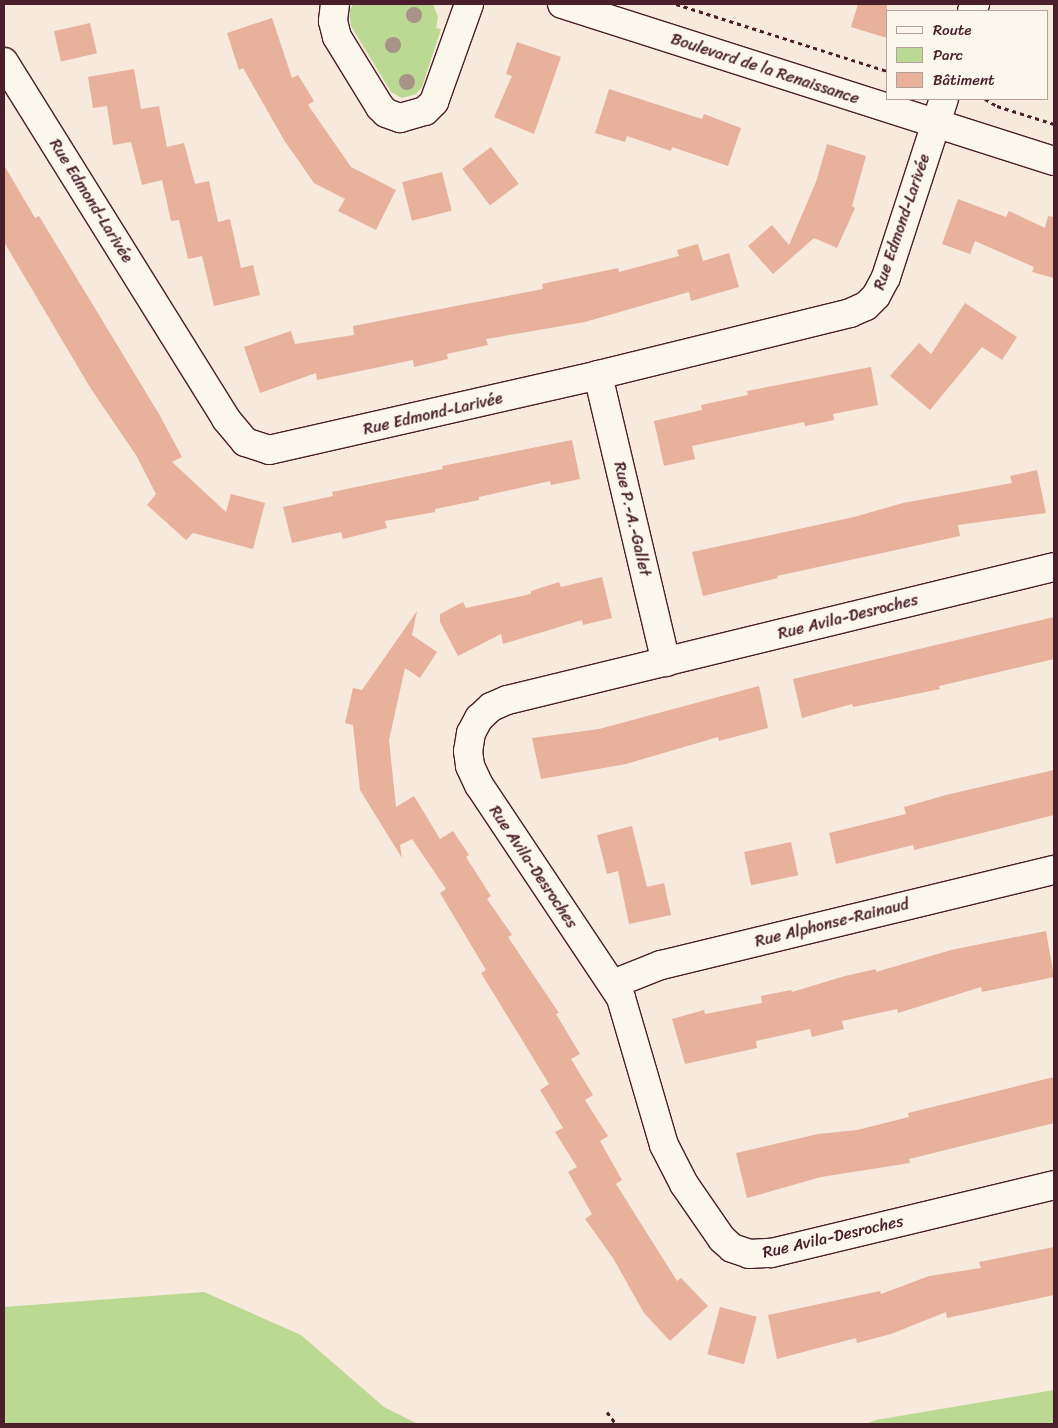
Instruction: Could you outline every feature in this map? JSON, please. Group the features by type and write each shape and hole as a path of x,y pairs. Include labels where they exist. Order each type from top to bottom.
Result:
{"street":[{"path":"335,4 333,21 338,38 380,107 386,113 400,118 425,111 434,102 469,4"},
{"name":"Boulevard de la Renaissance","path":"562,4 886,95"},
{"name":"Rue Edmond-Larivée","path":"4,62 226,419 253,446 269,450 288,449 598,375 850,313 866,306 876,296 886,277 941,111"},
{"name":"Boulevard de la Renaissance","path":"902,100 941,111 1054,161"},
{"name":"Rue P.-A.-Gallet","path":"598,375 666,662"},
{"name":"Rue Avila-Desroches","path":"1054,567 498,703 479,718 468,742 470,766 479,785 613,984 628,1016 664,1145 684,1184 732,1248 749,1254 771,1253 1054,1185"},
{"name":"Rue Alphonse-Rainaud","path":"613,984 661,965 1054,870"}],"path":[{"name":"Boulevard de la Renaissance","path":"676,4 886,71"},
{"path":"987,100 997,106 1054,124"},
{"path":"607,1412 616,1424"}],"green space":[{"path":"353,4 433,4 438,17 436,28 441,29 422,87 416,94 402,98 391,92 351,26 349,12"},
{"path":"204,1292 301,1335 384,1407 418,1424 4,1424 4,1307"},
{"path":"1054,1390 1054,1424 865,1424 876,1420"}],"building":[{"path":"858,4 887,4 886,38 851,27"},
{"path":"272,18 292,78 298,75 314,101 308,105 351,167 396,190 376,230 338,211 345,199 314,183 284,140 243,68 239,70 227,33"},
{"path":"90,23 97,53 61,62 54,31"},
{"path":"517,42 561,57 534,134 494,117 512,76 506,74"},
{"path":"134,69 141,109 159,106 167,147 184,143 195,184 209,181 218,222 230,219 241,268 253,265 260,295 214,306 202,256 188,259 179,220 171,221 162,180 142,185 131,142 113,145 107,106 93,108 88,77"},
{"path":"609,89 702,119 704,114 741,128 728,166 672,147 671,151 627,136 625,142 595,133"},
{"path":"827,144 866,156 852,206 855,208 837,248 814,238 773,274 748,246 772,225 789,245 816,182"},
{"path":"491,147 519,184 490,205 462,169"},
{"path":"4,165 35,218 39,216 159,414 182,457 172,462 226,512 231,494 265,503 253,549 193,533 186,540 147,505 156,494 136,455 91,389 4,242"},
{"path":"442,172 452,211 412,221 402,182"},
{"path":"958,199 1006,217 1009,211 1045,228 1048,216 1054,217 1054,278 1032,272 1034,267 975,241 970,254 942,244"},
{"path":"698,244 703,261 729,253 739,287 691,301 689,292 585,322 486,339 488,345 447,354 448,359 414,367 413,360 317,380 316,373 260,393 244,347 291,331 295,344 354,335 353,326 543,289 542,284 618,268 619,272 679,256 677,250"},
{"path":"965,303 1017,337 1002,360 982,347 930,410 890,376 919,343 931,354"},
{"path":"871,367 878,405 833,414 834,420 805,426 804,422 692,446 695,459 664,466 654,421 702,410 701,405 748,395 747,391"},
{"path":"572,440 580,479 551,485 550,481 479,497 479,500 435,509 435,512 385,521 387,528 343,539 341,532 292,543 283,507 333,496 332,492 443,469 442,466"},
{"path":"1037,470 1046,513 958,525 960,536 777,576 778,578 703,596 692,552 854,517 903,503 1012,483 1010,476"},
{"path":"602,577 612,618 583,625 582,620 503,644 501,634 458,656 440,622 440,614 463,602 466,608 531,594 531,591 559,582 561,587"},
{"path":"417,611 412,635 437,652 420,678 405,668 389,740 396,807 414,796 440,839 453,831 469,855 466,857 491,896 487,899 512,935 508,937 559,1013 556,1014 580,1054 571,1059 593,1095 585,1100 608,1136 600,1141 622,1180 616,1184 677,1281 681,1278 708,1306 670,1341 644,1313 613,1258 585,1219 592,1214 568,1172 577,1167 555,1132 563,1128 540,1090 549,1084 481,973 486,970 440,893 446,889 412,839 400,845 402,858 360,790 353,725 345,723 353,688 362,690"},
{"path":"1054,617 1054,659 939,686 940,689 853,707 852,704 802,718 793,679"},
{"path":"759,686 768,728 719,741 718,737 626,764 541,779 532,738 599,729"},
{"path":"1054,770 1054,815 914,850 913,845 836,864 829,833 906,814 904,807 946,795"},
{"path":"632,826 647,887 664,883 671,915 629,924 618,871 607,874 597,835"},
{"path":"791,842 798,875 751,885 744,852"},
{"path":"1046,931 1054,977 982,992 981,987 898,1013 897,1009 842,1021 844,1029 812,1037 810,1029 756,1041 757,1048 685,1064 672,1019 704,1010 705,1014 762,1003 761,996 791,990 792,992 845,976 876,969 876,972 951,950"},
{"path":"1054,1077 1054,1123 909,1159 910,1163 821,1177 747,1198 736,1153 818,1134 857,1130 909,1117 908,1113"},
{"path":"1054,1247 1054,1295 947,1318 946,1312 891,1334 857,1343 856,1338 777,1359 768,1315 880,1291 881,1294 929,1276 981,1268 979,1262"},
{"path":"720,1307 757,1317 744,1364 707,1354"}]}
